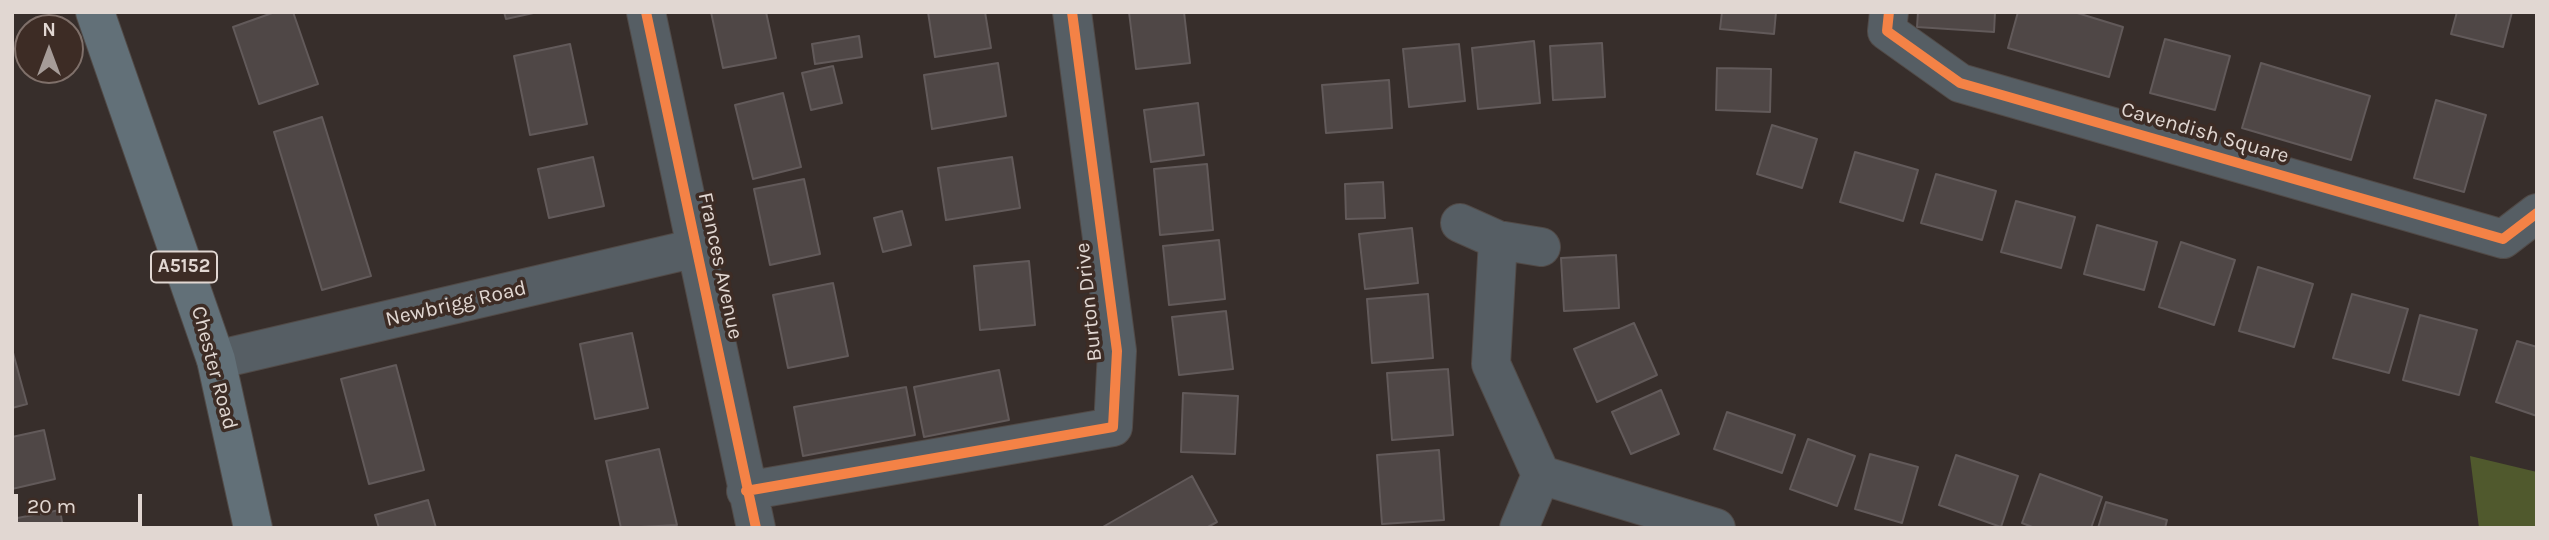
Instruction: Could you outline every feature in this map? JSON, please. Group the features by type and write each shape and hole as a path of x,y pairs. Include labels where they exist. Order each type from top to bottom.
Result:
{"main road":[{"name":"Chester Road","path":"95,12 216,360 253,528"}],"street":[{"name":"Frances Avenue","path":"646,12 756,528"},
{"name":"Burton Drive","path":"747,491 1113,427 1117,351 1072,12"},
{"name":"Cavendish Square","path":"1889,12 1887,31 1959,83 2503,239 2537,213"},
{"path":"1460,223 1498,240 1541,247"},
{"path":"1498,240 1491,364 1541,475 1519,528"},
{"name":"Newbrigg Road","path":"216,360 696,247"},
{"path":"1541,475 1716,528"}],"green space":[{"path":"2470,456 2537,472 2537,528 2479,528"}],"building":[{"path":"275,12 293,12 318,84 259,104 233,27"},
{"path":"504,12 538,12 506,19"},
{"path":"711,12 766,12 776,58 723,68"},
{"path":"928,12 985,12 991,48 935,57"},
{"path":"1129,12 1184,12 1190,63 1136,69"},
{"path":"1722,12 1776,12 1774,34 1720,29"},
{"path":"1918,12 1995,12 1994,32 1917,27"},
{"path":"2018,12 2074,12 2123,27 2109,77 2008,48"},
{"path":"2457,12 2512,12 2503,47 2451,34"},
{"path":"859,36 862,57 815,64 812,44"},
{"path":"2165,39 2230,56 2215,110 2150,93"},
{"path":"1534,41 1540,103 1478,109 1472,48"},
{"path":"1602,43 1605,97 1553,100 1550,46"},
{"path":"570,44 587,124 530,135 514,56"},
{"path":"1459,44 1465,101 1409,107 1403,49"},
{"path":"998,63 1006,116 932,129 924,75"},
{"path":"2261,63 2370,96 2351,160 2242,128"},
{"path":"833,66 842,103 811,110 802,73"},
{"path":"1717,68 1771,69 1770,112 1716,110"},
{"path":"1389,80 1392,128 1326,133 1322,85"},
{"path":"783,93 801,167 753,179 735,105"},
{"path":"2436,100 2486,115 2464,192 2414,178"},
{"path":"1198,103 1204,155 1151,162 1144,110"},
{"path":"322,117 371,276 322,290 274,132"},
{"path":"1772,125 1817,139 1802,188 1757,174"},
{"path":"1855,152 1918,170 1903,221 1840,202"},
{"path":"593,157 604,206 549,218 538,169"},
{"path":"1012,157 1020,208 946,220 938,168"},
{"path":"1207,164 1213,230 1160,235 1154,169"},
{"path":"1936,174 1996,191 1982,240 1921,223"},
{"path":"804,179 820,254 770,265 754,189"},
{"path":"1383,182 1385,218 1346,219 1345,184"},
{"path":"2016,201 2075,217 2061,268 2001,252"},
{"path":"902,211 911,245 883,252 874,218"},
{"path":"2097,225 2157,242 2144,290 2084,274"},
{"path":"1412,228 1418,283 1365,289 1359,234"},
{"path":"1219,240 1225,299 1169,305 1163,246"},
{"path":"2181,242 2235,260 2214,325 2159,307"},
{"path":"1616,255 1619,308 1564,311 1561,258"},
{"path":"1029,261 1035,325 980,330 974,266"},
{"path":"2258,267 2313,284 2294,347 2239,331"},
{"path":"833,283 848,356 788,368 773,295"},
{"path":"1428,294 1433,358 1372,363 1367,299"},
{"path":"2352,294 2408,309 2389,373 2333,358"},
{"path":"1226,311 1233,369 1179,375 1172,317"},
{"path":"2420,315 2477,330 2459,395 2403,380"},
{"path":"1634,323 1657,375 1597,402 1574,349"},
{"path":"632,333 648,408 595,419 580,344"},
{"path":"2517,341 2537,347 2537,416 2496,402"},
{"path":"12,349 27,404 12,408"},
{"path":"396,365 424,470 369,484 341,379"},
{"path":"1448,369 1453,435 1392,440 1387,373"},
{"path":"999,370 1009,420 924,437 914,387"},
{"path":"906,387 915,435 803,456 794,407"},
{"path":"1661,390 1679,434 1631,454 1612,412"},
{"path":"1183,393 1238,396 1235,454 1181,452"},
{"path":"1727,412 1795,435 1782,473 1714,449"},
{"path":"44,430 55,479 12,489 12,437"},
{"path":"1808,439 1855,456 1837,506 1790,489"},
{"path":"659,449 677,525 621,528 606,461"},
{"path":"1439,450 1444,520 1382,524 1377,455"},
{"path":"1870,454 1918,467 1902,523 1855,509"},
{"path":"1956,455 2018,476 2001,527 1939,505"},
{"path":"2040,474 2102,497 2091,528 2035,528 2022,523"},
{"path":"1192,476 1217,522 1206,528 1101,528"},
{"path":"428,500 436,528 379,528 375,515"},
{"path":"2106,502 2167,520 2165,528 2098,528"},
{"path":"60,510 63,528 12,528 12,519"}],"cycle path":[{"path":"646,12 756,528"},
{"path":"746,491 1113,427 1117,351 1072,12"},
{"path":"1889,12 1887,31 1960,83 2503,239 2537,213"}]}
